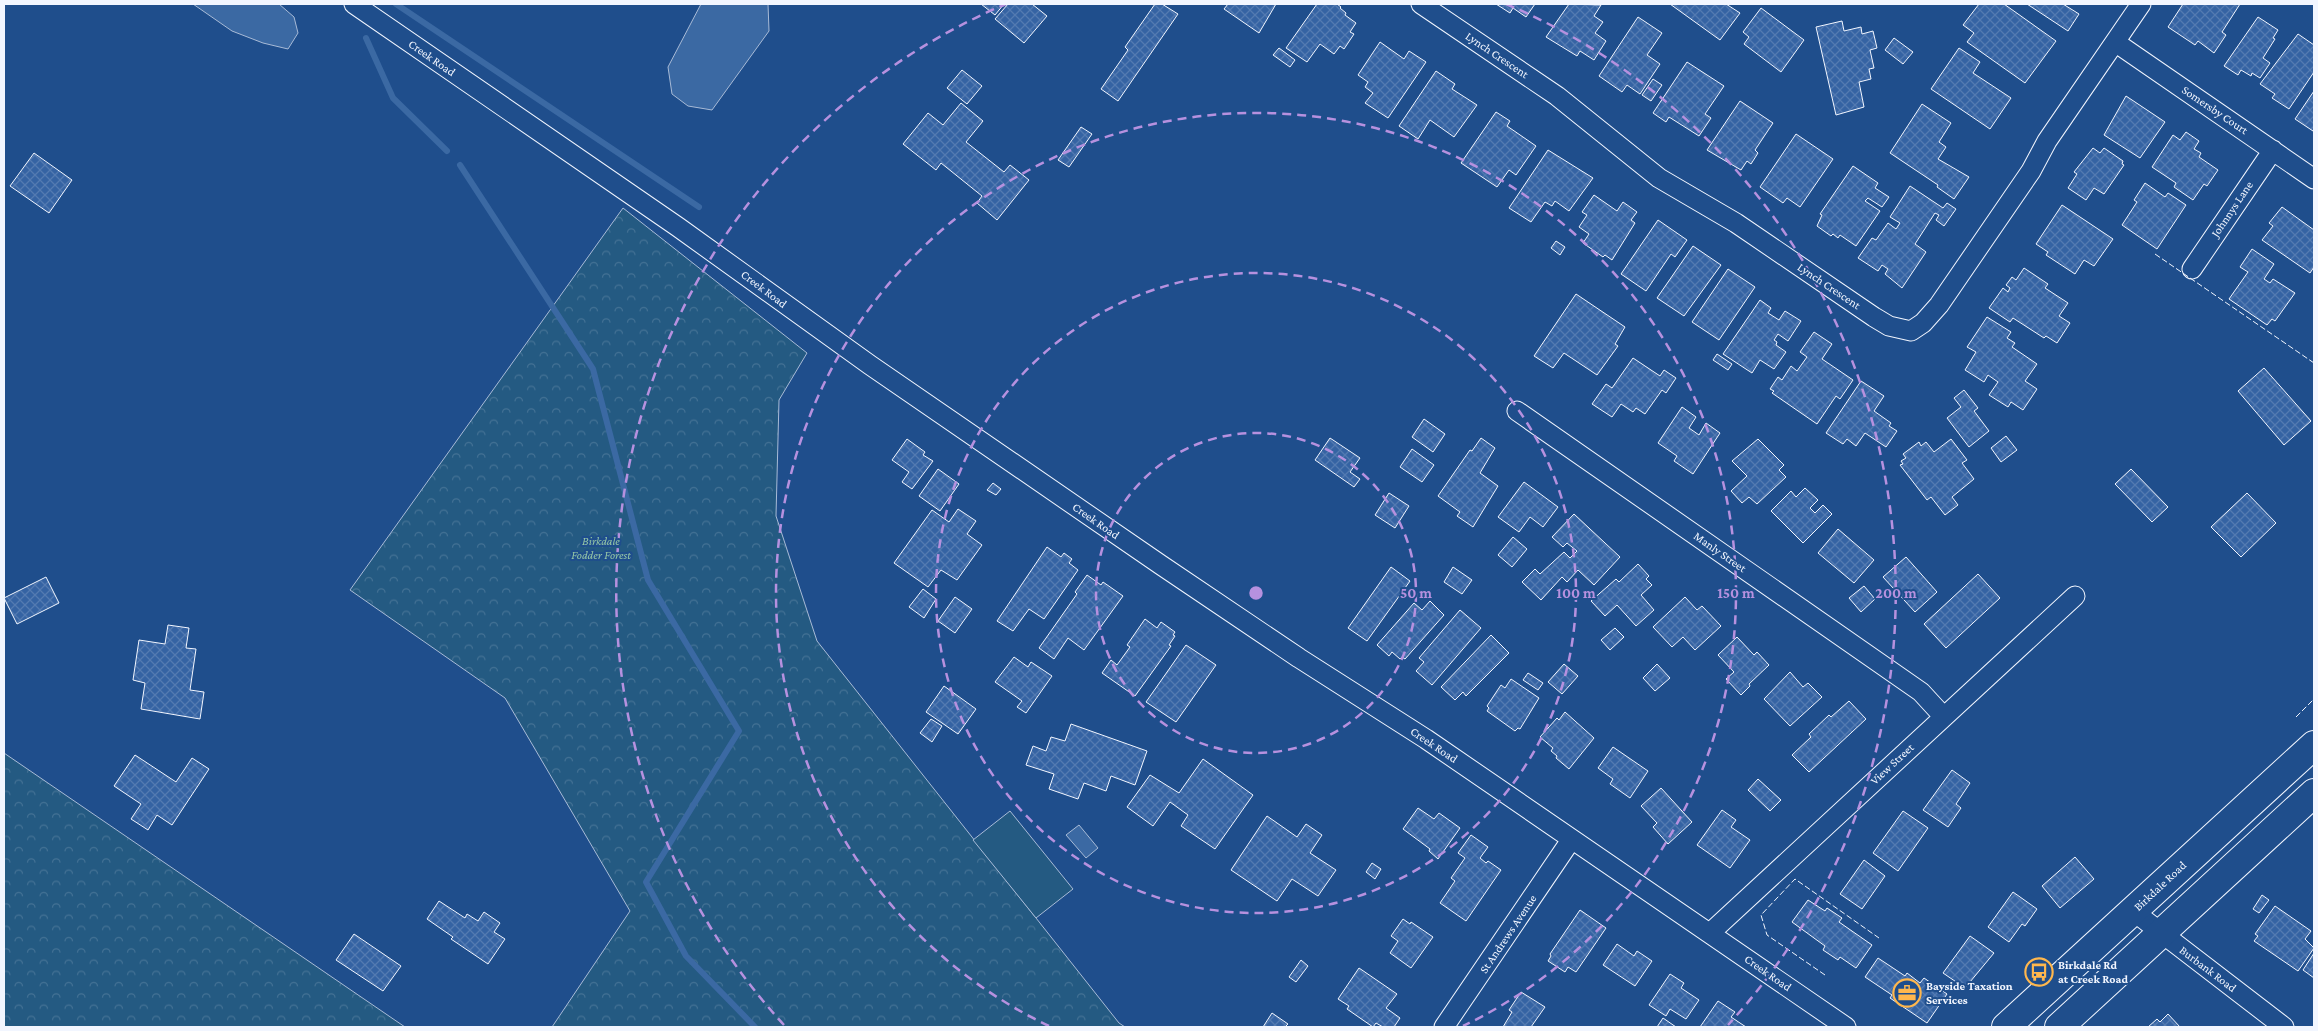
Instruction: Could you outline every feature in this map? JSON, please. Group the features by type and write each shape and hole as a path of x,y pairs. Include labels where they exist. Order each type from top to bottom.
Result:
{"main road":[{"name":"Birkdale Road","path":"2006,1027 2314,745"},
{"path":"2059,1027 2314,793"}],"street":[{"name":"Creek Road","path":"354,4 693,237 870,365 1161,565 1299,658 1426,739 1846,1027"},
{"name":"Lynch Crescent","path":"1421,4 1557,96 1659,178 1736,223 1889,326 1911,331 1924,323 1939,305 2031,171 2047,141 2141,4"},
{"name":"Somersby Court","path":"2115,42 2314,179"},
{"name":"Johnnys Lane","path":"2192,269 2273,150"},
{"name":"Manly Street","path":"1517,412 1921,692 1943,716"},
{"name":"View Street","path":"1710,933 2075,596"},
{"name":"St Andrews Avenue","path":"1444,1027 1571,840"},
{"name":"Burbank Road","path":"2133,911 2284,1027"}],"green space":[{"name":"Birkdale Fodder Forest","path":"623,208 807,353 779,400 776,516 817,641 1119,1023 1125,1027 552,1027 630,911 505,698 350,590"},
{"path":"4,753 405,1027 4,1027"},
{"path":"1010,811 1073,889 1036,918 973,840"}],"shaded area":[{"path":"193,4 279,4 294,17 298,33 288,49 263,43 232,31"},
{"path":"701,4 768,4 769,31 712,110 688,106 672,94 668,67"},
{"path":"1079,825 1098,848 1086,858 1066,835"}],"building":[{"path":"981,4 1004,4 995,15"},
{"path":"1008,4 1032,4 1047,16 1024,43 995,19"},
{"path":"1155,4 1162,4 1178,14 1118,101 1101,89 1128,50 1125,47"},
{"path":"1228,4 1276,4 1259,33 1224,9"},
{"path":"1317,4 1337,4 1346,13 1345,15 1356,23 1350,32 1354,34 1344,49 1340,46 1334,54 1320,44 1307,62 1286,48"},
{"path":"1496,4 1535,4 1526,17 1513,8 1510,13"},
{"path":"1569,4 1601,5 1594,16 1603,22 1595,33 1606,41 1594,60 1580,51 1577,56 1546,37"},
{"path":"1670,4 1726,4 1740,13 1720,40"},
{"path":"1979,4 2004,4 2056,41 2025,83 1967,42 1974,33 1963,25"},
{"path":"2027,4 2063,4 2079,14 2068,31"},
{"path":"2183,4 2240,4 2222,32 2226,35 2214,53 2198,41 2195,45 2168,27"},
{"path":"1761,8 1804,40 1781,72 1744,44 1749,37 1743,32"},
{"path":"1638,17 1662,33 1647,55 1660,64 1640,94 1627,85 1622,92 1599,76"},
{"path":"2258,17 2278,30 2273,38 2275,39 2263,58 2270,63 2260,78 2252,73 2251,76 2241,70 2238,75 2224,66"},
{"path":"1842,21 1844,31 1861,27 1862,34 1873,31 1877,48 1870,50 1874,68 1869,69 1871,79 1859,82 1864,107 1836,115 1816,27"},
{"path":"2298,34 2314,45 2314,72 2289,109 2272,98 2275,94 2260,84"},
{"path":"1894,38 1913,52 1903,64 1885,50"},
{"path":"1380,42 1404,59 1409,51 1426,62 1388,118 1365,103 1373,93 1365,87 1368,82 1358,75"},
{"path":"1279,48 1295,60 1290,67 1273,55"},
{"path":"1959,48 1980,62 1973,73 2011,98 1990,129 1931,89"},
{"path":"1687,62 1724,86 1705,114 1711,118 1699,136 1669,117 1666,122 1653,113"},
{"path":"962,70 982,86 967,104 947,88"},
{"path":"1436,71 1455,84 1452,89 1477,105 1454,137 1430,120 1418,139 1399,126"},
{"path":"1653,79 1662,85 1651,101 1642,95"},
{"path":"2314,91 2314,129 2313,131 2295,119"},
{"path":"2126,96 2165,122 2140,158 2104,135"},
{"path":"1740,101 1773,123 1755,150 1758,153 1751,164 1747,161 1741,170 1707,150"},
{"path":"961,103 983,121 966,142 1004,172 1010,165 1029,180 997,220 977,203 982,196 941,163 936,170 903,144 928,113 943,125"},
{"path":"1922,104 1951,123 1939,142 1946,147 1938,159 1969,177 1954,199 1937,187 1938,185 1890,153"},
{"path":"1496,112 1510,121 1507,126 1536,146 1516,175 1509,170 1497,187 1461,163"},
{"path":"1081,127 1092,134 1069,167 1058,160"},
{"path":"2186,132 2199,141 2194,149 2201,153 2199,157 2218,170 2207,186 2204,184 2193,200 2174,187 2176,183 2152,167 2173,135 2180,140"},
{"path":"1796,134 1833,159 1800,207 1787,198 1783,203 1760,187"},
{"path":"2093,148 2100,153 2104,148 2123,161 2122,164 2124,165 2104,194 2094,188 2086,200 2068,188 2077,174 2074,172"},
{"path":"1548,150 1593,178 1569,211 1555,201 1552,206 1545,202 1531,222 1509,208"},
{"path":"34,153 72,180 49,213 10,186"},
{"path":"1853,166 1878,183 1875,188 1889,197 1882,207 1868,198 1865,201 1880,211 1856,246 1840,235 1838,238 1833,234 1831,236 1817,226 1822,215 1820,214"},
{"path":"2145,183 2165,197 2168,193 2186,205 2157,249 2122,225 2137,202 2134,200"},
{"path":"1910,186 1943,208 1947,203 1956,209 1944,226 1936,220 1939,215 1935,213 1915,244 1926,252 1902,288 1885,274 1888,269 1882,265 1878,271 1858,258 1872,238 1876,240 1888,223 1896,229 1900,223 1890,217"},
{"path":"1594,195 1617,211 1623,202 1637,212 1631,220 1635,223 1612,260 1605,255 1603,257 1583,243 1589,234 1579,227 1587,215 1582,212"},
{"path":"2062,205 2113,239 2094,266 2084,260 2075,274 2046,255 2048,252 2036,244"},
{"path":"2282,207 2314,230 2314,267 2310,273 2262,240 2273,226 2269,223"},
{"path":"1658,220 1687,240 1675,257 1671,254 1646,291 1621,274"},
{"path":"1556,241 1565,247 1560,255 1551,248"},
{"path":"1693,246 1721,265 1684,316 1657,298"},
{"path":"2252,249 2274,264 2264,279 2270,283 2273,279 2295,293 2275,321 2272,319 2267,325 2229,299 2248,272 2240,267"},
{"path":"2024,268 2048,284 2045,288 2068,303 2059,316 2070,323 2057,343 2046,336 2044,338 2013,318 2010,322 1989,308 2003,288 2008,292 2010,288 2006,285 2012,277 2016,280"},
{"path":"1728,269 1755,287 1719,340 1692,322"},
{"path":"1576,294 1625,327 1615,344 1618,346 1597,375 1564,353 1553,368 1534,356"},
{"path":"1760,300 1771,308 1768,313 1779,320 1785,311 1801,321 1788,341 1778,334 1774,340 1777,342 1776,345 1786,352 1774,369 1760,360 1752,373 1723,354"},
{"path":"1987,317 2011,332 2007,338 2015,343 2012,347 2037,364 2025,381 2037,389 2023,410 2011,402 2008,407 1989,395 1998,382 1988,375 1984,382 1965,370 1976,352 1967,347"},
{"path":"1814,332 1832,344 1822,359 1853,380 1840,399 1836,396 1817,424 1772,393 1774,391 1770,389 1778,377 1782,380 1791,366 1797,371 1807,357 1800,352"},
{"path":"1717,354 1732,364 1728,370 1713,360"},
{"path":"1633,358 1660,376 1664,370 1676,378 1666,393 1662,390 1645,414 1636,408 1633,412 1621,404 1612,417 1592,404 1606,384 1612,388"},
{"path":"2264,368 2311,421 2284,445 2238,391"},
{"path":"1861,381 1884,396 1874,411 1891,423 1889,426 1897,431 1886,447 1865,433 1856,446 1847,439 1843,444 1826,433"},
{"path":"1964,390 1978,408 1974,411 1989,431 1969,447 1947,418 1961,407 1954,398"},
{"path":"1682,407 1696,417 1689,428 1699,435 1706,423 1720,433 1693,474 1674,461 1677,456 1658,443"},
{"path":"1424,419 1445,434 1433,452 1412,437"},
{"path":"2006,436 2017,450 2001,462 1991,448"},
{"path":"1330,438 1360,458 1350,472 1360,479 1354,487 1315,460"},
{"path":"1481,438 1495,448 1480,473 1498,486 1473,527 1457,516 1460,512 1438,496 1470,450 1472,451"},
{"path":"907,439 925,452 923,455 933,461 912,489 902,482 909,472 892,460"},
{"path":"1758,439 1784,465 1779,470 1786,477 1757,504 1749,497 1742,503 1731,491 1747,476 1732,461"},
{"path":"1951,439 1967,460 1962,463 1974,479 1952,497 1958,505 1945,515 1931,497 1927,500 1900,465 1903,464 1901,461 1906,458 1903,454 1919,442 1921,446 1926,442 1934,452"},
{"path":"1412,449 1434,465 1422,482 1400,467"},
{"path":"938,469 959,484 940,511 919,496"},
{"path":"2131,469 2168,507 2152,522 2115,484"},
{"path":"1524,482 1558,507 1543,527 1530,517 1519,532 1498,517"},
{"path":"993,483 1001,489 996,495 987,490"},
{"path":"1805,488 1818,500 1810,508 1815,513 1823,505 1832,514 1803,543 1771,511 1791,491 1796,497"},
{"path":"1389,493 1409,506 1395,528 1375,515"},
{"path":"2247,493 2276,523 2241,557 2211,527"},
{"path":"958,509 976,521 967,534 982,545 957,580 941,570 928,587 894,563 932,510 949,522"},
{"path":"1574,514 1620,557 1594,585 1578,570 1567,582 1562,577 1541,600 1522,582 1535,569 1540,574 1564,552 1570,558 1577,551 1567,543 1563,547 1552,537"},
{"path":"1838,529 1874,560 1854,583 1818,553"},
{"path":"1513,537 1527,549 1512,567 1498,555"},
{"path":"1047,547 1061,557 1064,553 1072,559 1069,563 1078,570 1044,619 1029,609 1013,631 997,621"},
{"path":"1906,557 1937,592 1915,612 1883,577"},
{"path":"1638,564 1649,576 1646,579 1652,585 1641,595 1654,610 1636,626 1617,605 1605,616 1591,601 1616,579 1619,582"},
{"path":"1391,567 1410,581 1367,641 1348,628"},
{"path":"1453,567 1472,580 1462,594 1444,582"},
{"path":"1978,574 2000,598 1946,648 1924,624"},
{"path":"1087,575 1101,585 1103,582 1123,596 1084,650 1068,638 1054,659 1039,648 1077,594 1075,592"},
{"path":"46,577 59,603 17,624 4,598"},
{"path":"1864,586 1875,599 1861,612 1849,598"},
{"path":"923,589 936,599 924,618 909,607"},
{"path":"955,597 972,609 955,633 938,621"},
{"path":"1685,597 1697,610 1702,606 1721,626 1695,650 1683,637 1672,647 1653,627"},
{"path":"1430,601 1444,615 1405,659 1402,657 1400,659 1392,652 1389,656 1377,645 1414,603 1422,610"},
{"path":"1460,610 1481,628 1432,685 1416,671 1424,662 1419,658"},
{"path":"1145,619 1157,628 1161,622 1175,632 1173,635 1175,636 1169,645 1171,646 1135,696 1102,673 1111,660 1117,665 1130,647 1127,645"},
{"path":"168,625 189,628 186,648 196,649 190,690 204,692 200,719 141,709 145,683 133,680 139,640 165,644"},
{"path":"1615,628 1624,637 1610,650 1601,640"},
{"path":"1491,635 1509,653 1466,696 1463,692 1455,700 1441,687"},
{"path":"1737,637 1754,655 1757,652 1769,665 1749,684 1750,686 1741,695 1726,679 1734,672 1718,655"},
{"path":"1186,645 1216,665 1176,722 1146,702"},
{"path":"1014,657 1028,667 1031,662 1052,676 1026,713 1017,707 1022,701 995,682"},
{"path":"1564,664 1578,676 1562,694 1548,682"},
{"path":"1657,664 1670,678 1655,691 1643,678"},
{"path":"1790,672 1803,687 1808,683 1822,697 1790,726 1764,699"},
{"path":"1528,673 1543,683 1538,690 1523,680"},
{"path":"1511,679 1539,698 1520,729 1518,728 1515,731 1487,711 1489,708 1487,706 1501,685 1505,688"},
{"path":"944,686 976,709 958,734 926,712"},
{"path":"1849,701 1866,719 1809,772 1792,755 1811,737 1809,734 1829,715 1831,717"},
{"path":"1565,712 1594,738 1569,769 1556,758 1557,756 1551,751 1553,748 1540,737"},
{"path":"931,719 942,726 932,742 920,733"},
{"path":"1071,724 1147,751 1135,785 1111,776 1106,791 1084,783 1078,799 1049,789 1054,774 1026,765 1033,746 1046,751 1051,737 1065,741"},
{"path":"1613,747 1648,771 1630,798 1610,784 1613,779 1598,768"},
{"path":"135,755 176,782 192,758 209,769 172,825 157,815 148,830 131,819 141,804 114,786"},
{"path":"1203,759 1253,795 1215,849 1181,826 1188,815 1170,802 1153,826 1127,807 1150,775 1179,793"},
{"path":"1952,770 1970,783 1956,804 1961,808 1948,827 1923,810"},
{"path":"1758,779 1781,800 1770,811 1748,790"},
{"path":"1661,788 1692,822 1668,844 1653,827 1657,823 1641,806"},
{"path":"1418,808 1434,819 1439,813 1460,828 1438,859 1429,851 1430,849 1403,829"},
{"path":"1722,810 1736,820 1731,827 1750,840 1730,868 1697,845"},
{"path":"1903,811 1928,828 1898,871 1873,853"},
{"path":"1267,816 1297,837 1306,824 1322,835 1310,853 1336,870 1318,896 1292,879 1277,901 1231,870"},
{"path":"1471,835 1488,847 1480,858 1501,870 1466,921 1440,903 1455,881 1451,878 1465,858 1458,853"},
{"path":"2075,857 2094,879 2060,908 2042,886"},
{"path":"1864,860 1885,876 1862,909 1840,894"},
{"path":"1372,863 1381,869 1375,879 1366,872"},
{"path":"2013,892 2037,909 2025,926 2022,924 2009,942 1988,927"},
{"path":"2262,895 2269,900 2259,913 2253,909"},
{"path":"1808,900 1825,911 1827,908 1842,918 1839,922 1872,945 1856,968 1840,957 1838,960 1823,950 1825,946 1792,922"},
{"path":"439,901 465,918 467,914 478,921 484,912 500,923 494,932 505,939 488,964 451,939 453,937 427,919"},
{"path":"2275,906 2311,931 2305,939 2314,948 2298,971 2254,941 2258,936 2255,934"},
{"path":"1580,910 1606,928 1576,972 1568,967 1565,972 1548,961 1551,956 1550,954"},
{"path":"1403,919 1410,924 1411,922 1433,937 1411,968 1390,953 1398,941 1391,936"},
{"path":"354,934 401,966 383,991 336,960"},
{"path":"1970,936 1994,953 1965,988 1943,973"},
{"path":"1617,944 1634,956 1637,951 1652,961 1635,986 1603,965"},
{"path":"2314,953 2314,978 2303,970"},
{"path":"1878,958 1905,976 1907,973 1920,983 1924,978 1947,994 1927,1023 1890,998 1892,995 1865,977"},
{"path":"1301,960 1308,966 1296,982 1289,977"},
{"path":"1359,968 1397,994 1386,1008 1400,1018 1394,1027 1383,1027 1376,1023 1373,1027 1347,1009 1349,1006 1338,999"},
{"path":"1670,974 1684,983 1681,988 1699,1000 1686,1019 1670,1009 1666,1016 1649,1005"},
{"path":"1521,992 1545,1007 1531,1027 1503,1027 1512,1012 1509,1010"},
{"path":"1718,1001 1735,1012 1731,1017 1746,1027 1700,1027"},
{"path":"1272,1013 1288,1024 1285,1027 1263,1027"},
{"path":"2168,1014 2180,1027 2148,1027 2157,1019 2160,1022"},
{"path":"1663,1018 1676,1027 1657,1027"}],"waterway":[{"path":"396,4 699,207"},
{"path":"366,38 393,98 447,151"},
{"path":"460,165 593,369 648,580 739,731 646,882 686,956 755,1027"}],"fence":[{"path":"2155,254 2314,363"},
{"path":"2296,717 2314,699"},
{"path":"1825,975 1767,935 1761,915 1795,879 1879,938"}],"place":[{"name":"Birkdale Rd at Creek Road","path":"2039,972"},
{"name":"Bayside Taxation Services","path":"1907,993"}]}
